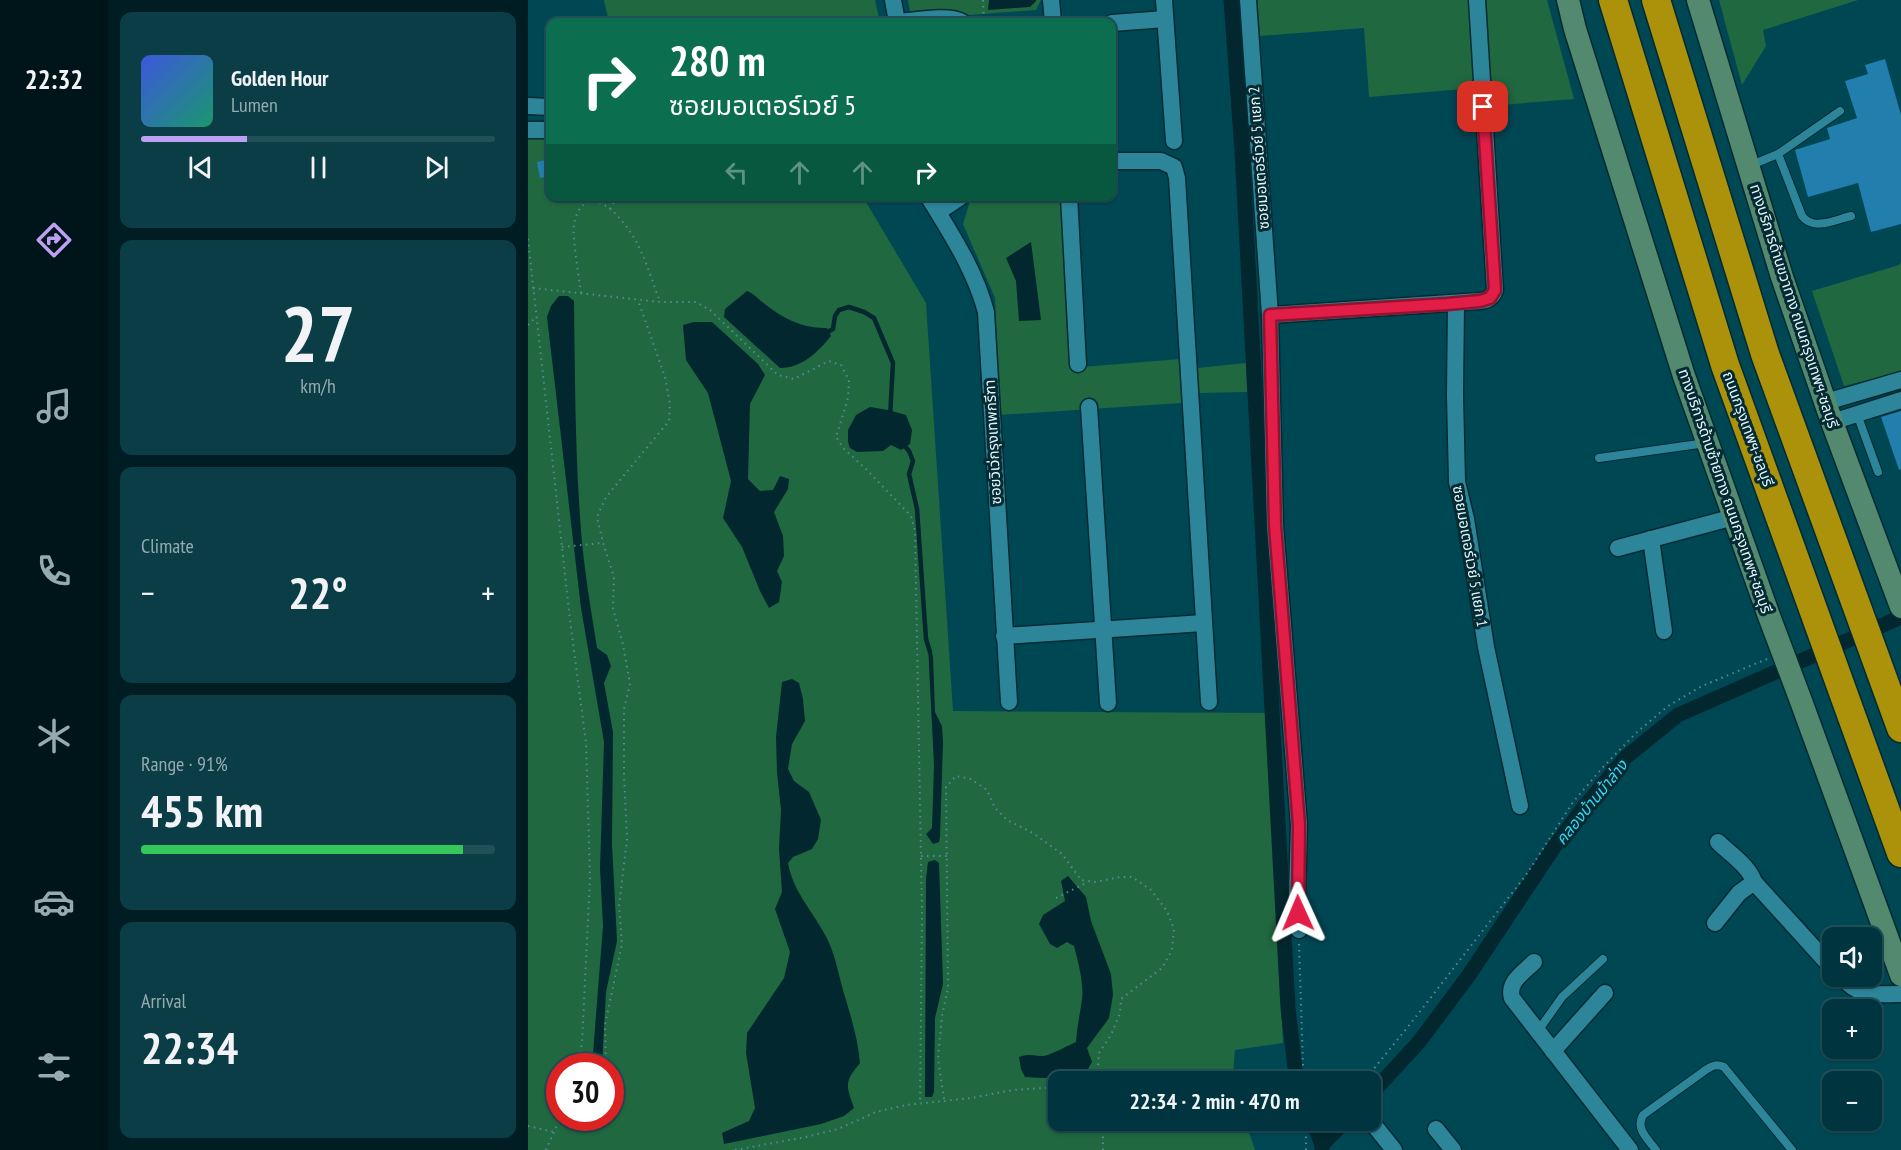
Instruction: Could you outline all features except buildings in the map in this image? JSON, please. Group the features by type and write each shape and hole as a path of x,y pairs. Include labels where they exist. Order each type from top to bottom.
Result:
{"highway":[{"name":"ถนนกรุงเทพฯ-ชลบุรี","path":"1613,0 1725,365 1901,853"},
{"path":"1656,0 1766,354 1901,728"}],"main road":[{"name":"ทางบริการด้านซ้ายทาง ถนนกรุงเทพฯ-ชลบุรี","path":"1568,0 1681,364 1769,616 1802,700 1901,975"},
{"name":"ทางบริการด้านขวาทาง ถนนกรุงเทพฯ-ชลบุรี","path":"1698,0 1785,288 1901,608"}],"street":[{"path":"893,0 896,18"},
{"path":"1051,0 1053,18"},
{"path":"1164,0 1174,141"},
{"name":"ซอยมอเตอร์เวย์ 5 แยก 2","path":"1248,0 1270,315 1275,525 1299,825 1297,896 1299,930"},
{"path":"1270,315 1456,303 1486,300 1493,295 1495,290 1477,0"},
{"path":"1116,23 1165,19"},
{"path":"528,106 546,107"},
{"path":"528,130 546,130"},
{"path":"1116,161 1161,160 1174,167 1177,178 1209,702"},
{"name":"ซอยวิเว่กรุงเทพกรีฑา","path":"931,201 965,258 981,292 986,312 1008,702"},
{"path":"938,212 954,201"},
{"path":"1069,201 1078,364"},
{"name":"ซอยมอเตอร์เวย์ 5 แยก 1","path":"1456,303 1457,482 1466,519 1486,647 1520,806"},
{"path":"1829,412 1901,380"},
{"path":"1829,412 1857,414 1901,400"},
{"path":"1089,407 1108,703"},
{"path":"1618,548 1734,517"},
{"path":"1651,539 1664,631"},
{"path":"1004,636 1204,623"},
{"path":"1718,842 1744,866 1754,882 1822,957"},
{"path":"1715,922 1739,892 1754,882"},
{"path":"1534,962 1512,983 1510,991 1512,998 1630,1150"},
{"path":"1851,987 1861,993 1901,994"},
{"path":"1553,1051 1605,993"},
{"path":"1436,1129 1453,1150"},
{"path":"1379,1131 1394,1150"}],"lane":[{"path":"1748,166 1778,154 1840,111"},
{"path":"1778,154 1806,223 1814,225 1851,216"},
{"path":"1857,414 1878,472"},
{"path":"1599,458 1708,442"},
{"path":"1538,1031 1562,997 1603,959"},
{"path":"1656,1150 1640,1126 1643,1115 1707,1069 1719,1065 1724,1067 1792,1150"}],"path":[{"path":"983,0 984,18"},
{"path":"581,293 574,226 578,210 586,203 594,201 610,209 622,221 638,245 660,302"},
{"path":"610,209 614,201"},
{"path":"528,239 586,743 590,878 583,1032 580,1053"},
{"path":"533,288 660,302 696,302 710,310 778,375 794,379 829,362 841,365 849,380 848,398 837,437 844,449 911,516 915,531 922,914 920,1103"},
{"path":"606,1053 605,1024 622,944 619,906 627,839 624,709 630,684 613,608 614,577 597,517 606,497 669,420 670,404 665,377 638,300"},
{"path":"528,325 536,317"},
{"path":"562,547 603,543"},
{"path":"1372,1071 1526,875 1573,802 1604,766 1636,733 1668,706 1702,686 1769,659"},
{"path":"944,1099 938,1059 942,1016 948,988 946,787 956,776 971,778 987,790 995,808 1007,820 1033,833 1062,854 1081,880 1089,882"},
{"path":"921,856 947,856"},
{"path":"1056,898 1089,882 1132,877 1151,890 1167,910 1174,929 1172,950 1162,968 1121,999 1120,1013 1111,1035 1099,1053 1098,1071"},
{"path":"1299,930 1305,1071"},
{"path":"735,1150 807,1137 838,1129 876,1112 920,1103 971,1098 1013,1090 1048,1088"},
{"path":"528,1126 554,1132 546,1150"},
{"path":"1103,1131 1103,1150"},
{"path":"1306,1150 1306,1133 1308,1131"}],"green space":[{"path":"604,0 875,0 879,18 608,18"},
{"path":"908,0 1041,0 1036,10 970,15 910,12"},
{"path":"1257,0 1468,0 1474,88 1369,97 1364,28 1260,36"},
{"path":"1483,0 1547,0 1574,99 1489,106"},
{"path":"1719,0 1858,0 1763,30 1766,46 1742,85"},
{"path":"528,137 546,137 546,201 865,201 926,303 953,711 1266,713 1283,1043 1235,1050 1233,1071 1048,1071 1048,1131 1248,1131 1255,1150 528,1150"},
{"path":"970,201 1061,201 1070,368 1180,359 1197,368 1246,363 1247,392 1201,393 1181,403 999,415 995,298 963,224"},
{"path":"1901,262 1901,372 1844,386 1812,291 1899,265"}],"water":[{"path":"989,0 1036,1 1030,7 988,10"},
{"path":"1031,242 1041,320 1019,321 1016,281 1006,258"},
{"path":"747,291 787,319 810,327 827,328 831,336 821,348 802,362 780,368 724,317 725,309"},
{"path":"559,296 568,296 574,301 576,444 582,545 597,648 607,655 611,666 604,683 613,732 612,844 617,941 606,992 603,1053 593,1053 603,926 600,868 604,742 581,608 547,317 551,306"},
{"path":"694,322 712,322 758,364 765,375 750,404 748,479 760,491 773,490 780,476 789,479 788,489 774,512 783,536 784,556 777,571 782,582 779,602 769,608 742,547 723,518 731,481 708,393 686,360 683,325"},
{"path":"870,407 906,415 912,430 910,444 901,450 891,445 883,451 857,452 850,448 848,430 856,415"},
{"path":"928,645 933,656 935,712 942,726 943,742 940,837 939,842 933,844 926,834 932,828 934,765"},
{"path":"792,679 799,683 805,721 792,744 788,769 794,781 809,792 821,820 818,839 812,849 793,857 788,863 798,891 830,946 853,1026 860,1063 851,1075 848,1084 854,1108 844,1116 821,1124 724,1144 722,1133 749,1121 755,1108 746,1053 747,1033 784,978 790,952 775,909 782,892 779,849 781,810 776,737 782,682"},
{"path":"935,860 939,863 943,984 935,1018 934,1092 932,1097 925,1097 926,879 928,862"},
{"path":"1068,876 1086,897 1091,921 1111,974 1113,995 1109,1018 1087,1048 1092,1062 1088,1069 1048,1071 1048,1078 1025,1077 1019,1057 1046,1056 1076,1042 1082,986 1074,946 1067,942 1057,948 1050,944 1039,924 1043,915 1065,901 1061,881"}],"waterway":[{"path":"1231,0 1242,151 1288,1008 1295,1071"},
{"path":"824,334 833,329 835,316 839,310 849,307 874,318 893,363 890,417"},
{"path":"903,444 913,461 909,474 917,509 926,639 930,652"},
{"name":"คลองบ้านม้าล่าง","path":"1381,1083 1419,1042 1469,975 1554,847 1626,757 1678,715 1901,617"},
{"path":"1316,1131 1322,1145"},
{"name":"คลองบ้านม้าล่าง","path":"1322,1150 1322,1145 1335,1131"}],"route":[{"path":"1298,913 1299,825 1275,525 1270,315 1447,304 1490,298 1495,290 1483,107"}]}
